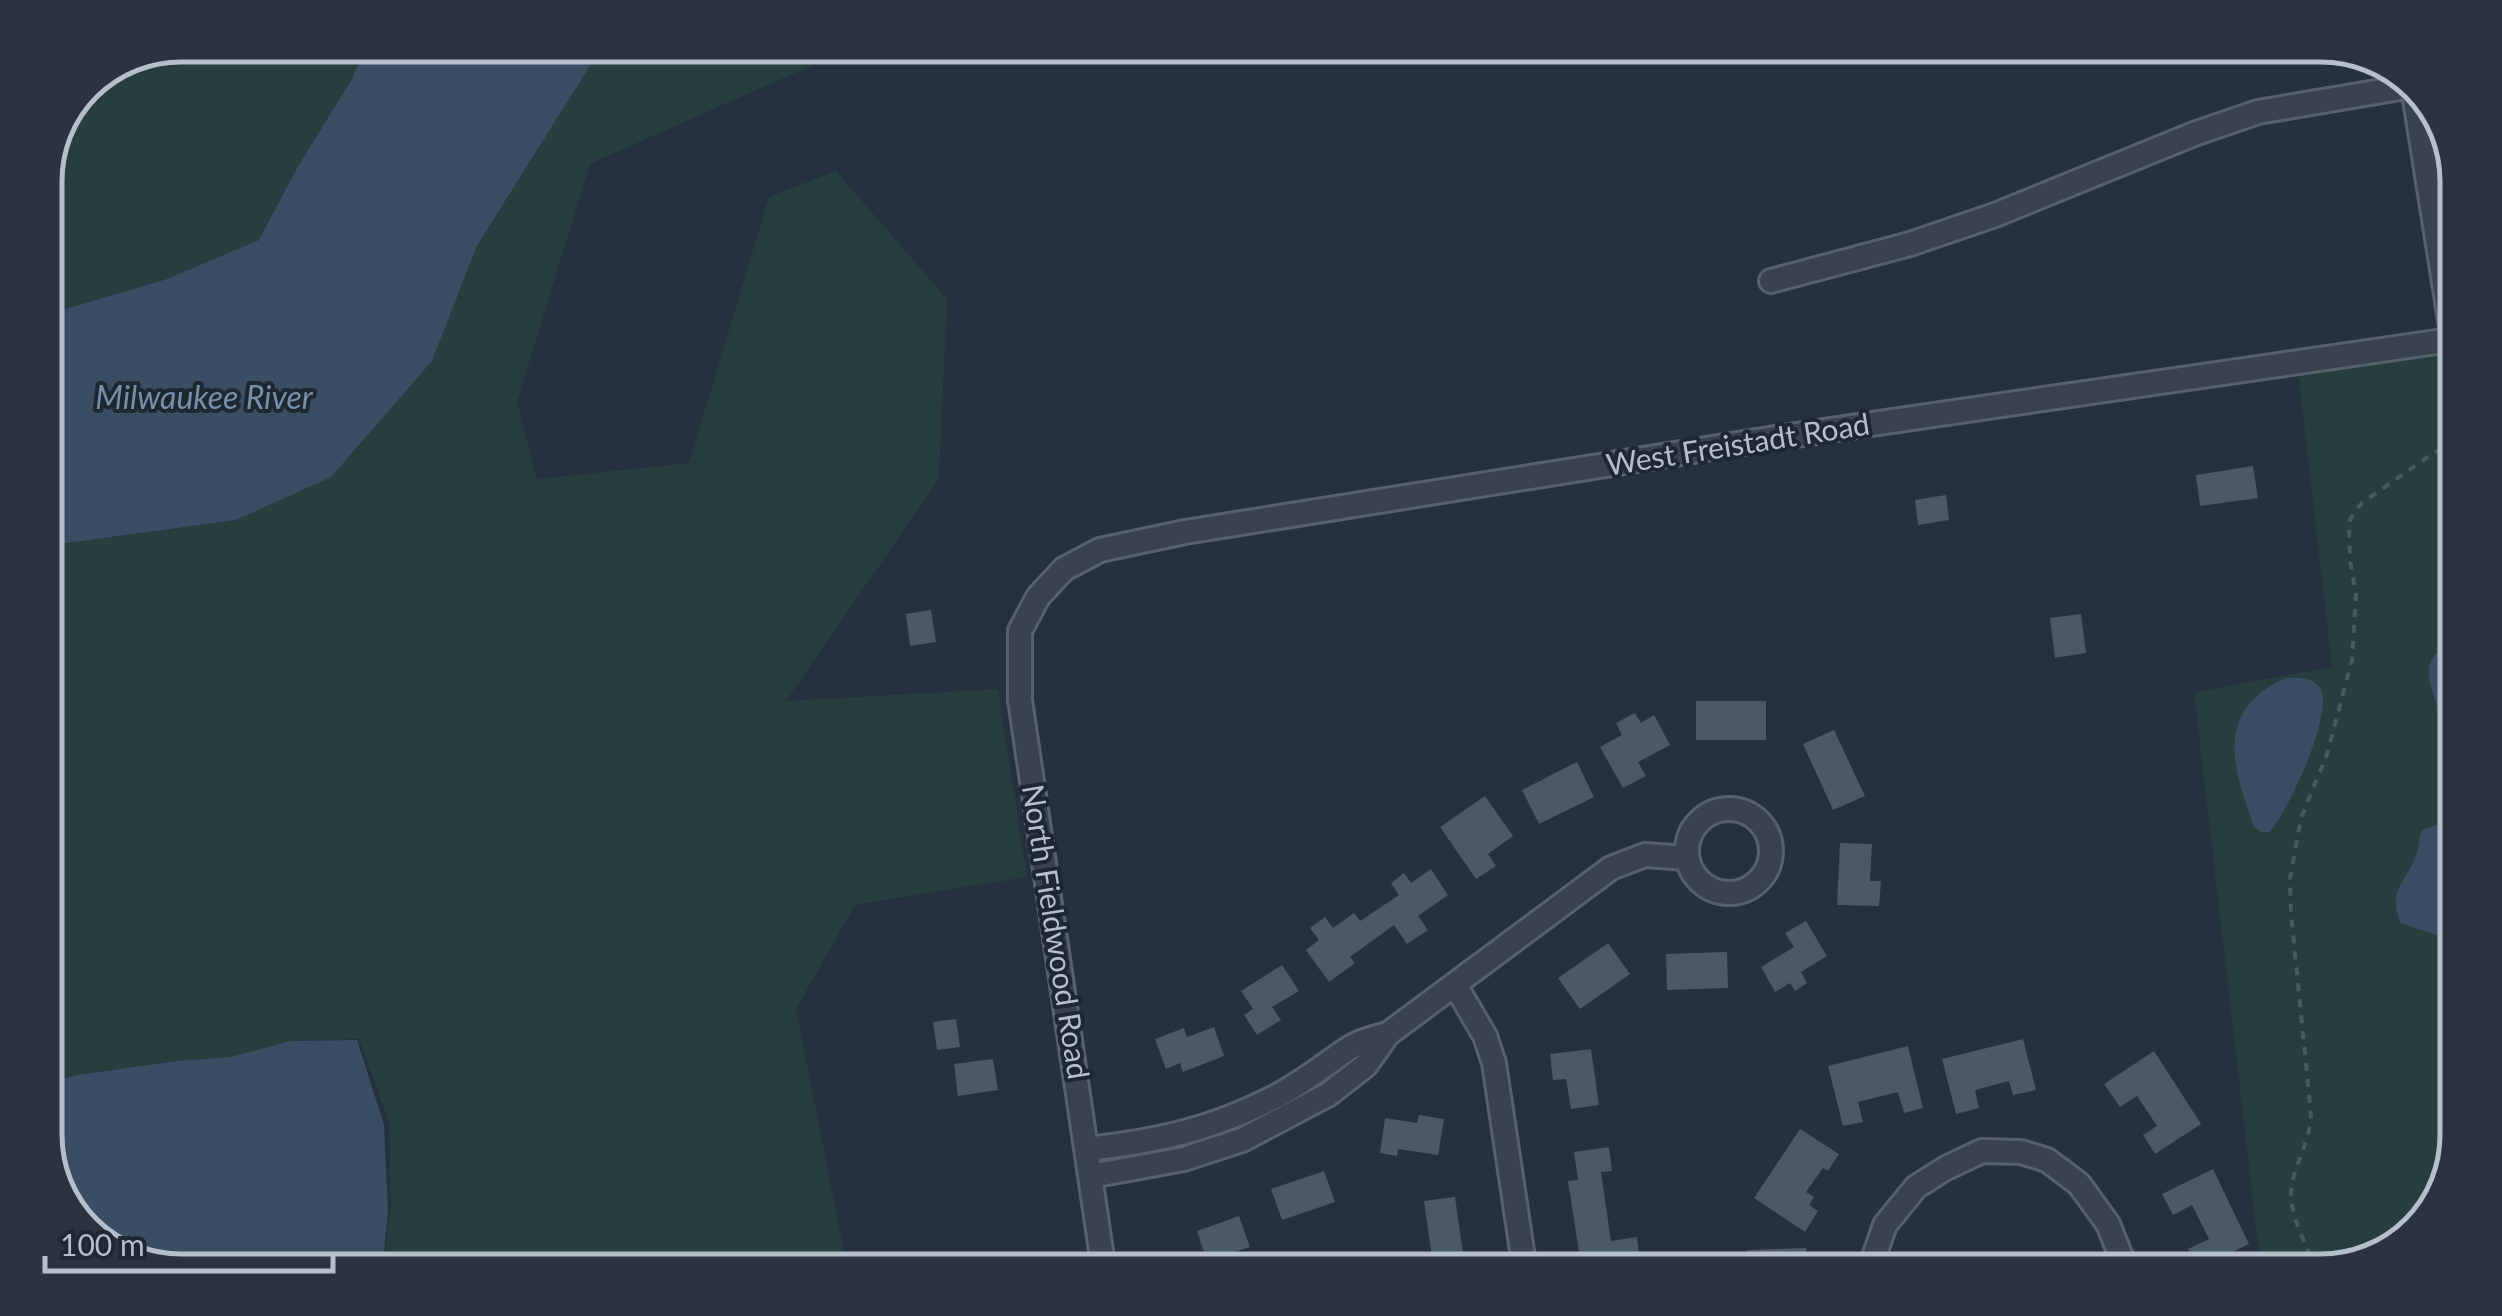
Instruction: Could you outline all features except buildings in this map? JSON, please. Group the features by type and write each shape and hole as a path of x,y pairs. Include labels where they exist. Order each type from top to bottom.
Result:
{"street":[{"path":"1771,280 1910,244 1995,215 2258,112 2395,89"},
{"path":"2416,111 2439,245"},
{"name":"West Freistadt Road","path":"1038,597 1064,569 1100,550 1185,532 1756,441 2439,341"},
{"name":"North Fieldwood Road","path":"1038,597 1020,631 1020,700 1101,1254"},
{"path":"1087,1148 1181,1147 1242,1140 1282,1107 1329,1094 1366,1065 1388,1034 1611,868 1645,854 1687,858"},
{"path":"1454,985 1472,1012 1494,1063 1522,1254"},
{"path":"1090,1176 1181,1147"},
{"path":"1875,1254 1885,1226 1916,1187 1982,1151 2021,1152 2046,1160 2078,1184 2108,1224 2120,1254"}],"path":[{"path":"2310,1254 2291,1197 2308,1142 2311,1115 2291,913 2292,857 2301,818 2327,754 2352,660 2356,594 2349,522 2362,503 2439,451"}],"green space":[{"path":"359,62 259,240 167,279 63,310 63,174 72,136 97,97 115,83 158,65"},
{"path":"592,62 820,62 590,164 517,402 537,479 689,463 769,197 836,171 947,299 939,479 786,701 998,689 1027,877 855,905 796,1009 845,1254 384,1254 391,1207 389,1122 359,1039 290,1041 231,1057 63,1078 63,544 236,520 432,361 477,246"},
{"path":"2417,112 2437,158 2439,251"},
{"path":"2439,341 2440,1134 2427,1187 2410,1213 2387,1233 2336,1252 2259,1254 2194,692 2332,667 2297,363"}],"water":[{"name":"Milwaukee River","path":"359,62 592,62 477,246 432,361 331,477 236,520 63,544 63,310 167,279 259,240 297,168"},
{"path":"2439,651 2440,709 2429,673"},
{"path":"2285,678 2304,678 2317,684 2323,700 2321,718 2288,804 2270,832 2261,832 2254,827 2240,784 2235,743 2247,707"},
{"path":"2440,824 2437,935 2400,923 2396,904 2398,891 2416,855 2421,831"},
{"path":"357,1040 384,1125 388,1212 384,1254 166,1252 129,1241 92,1213 75,1187 65,1158 63,1078 231,1057 290,1041"}]}
